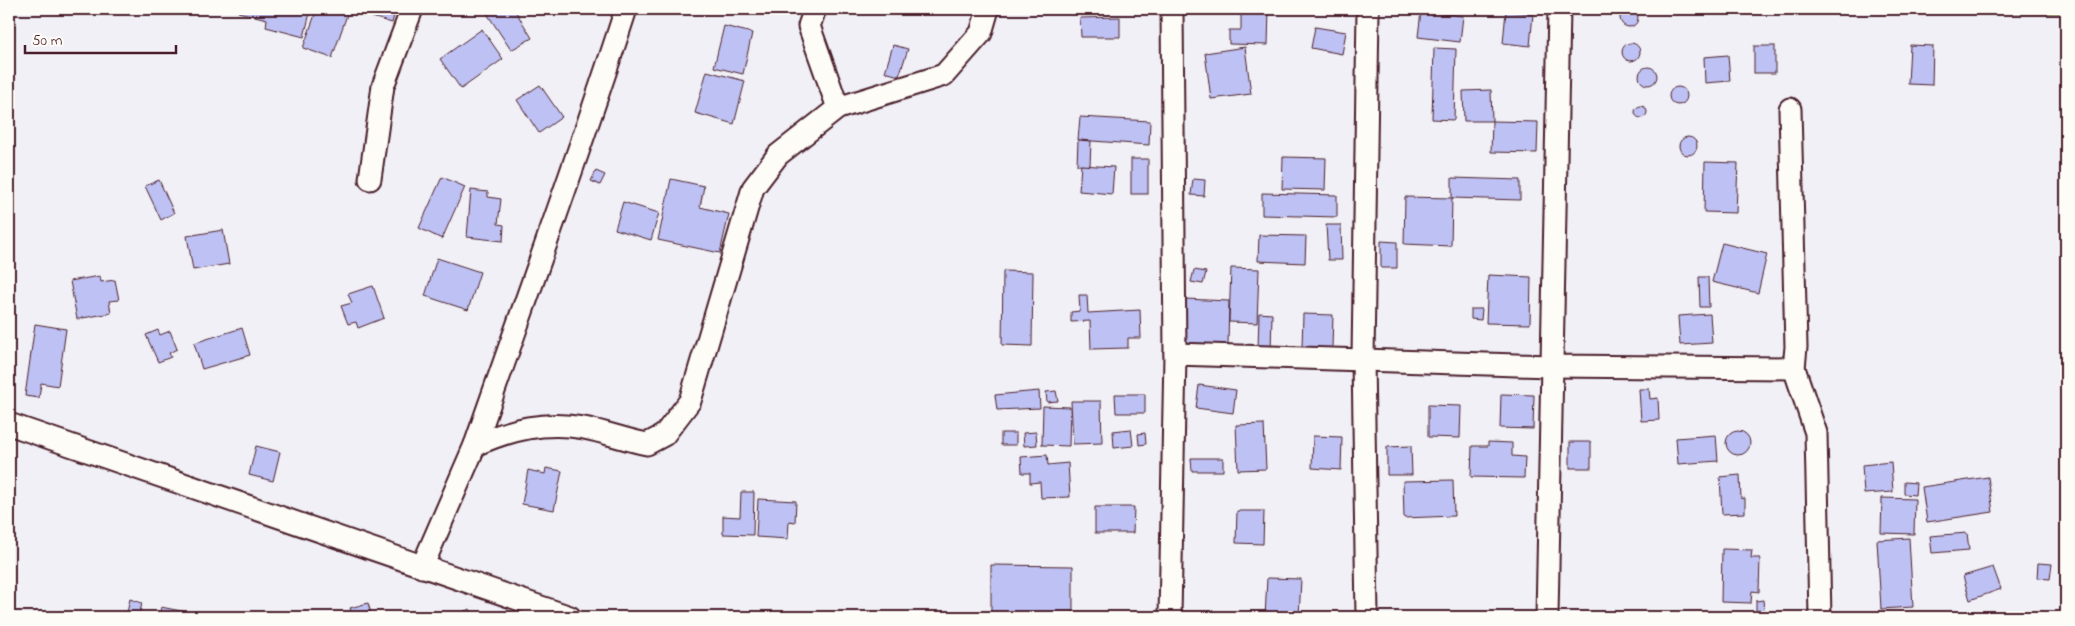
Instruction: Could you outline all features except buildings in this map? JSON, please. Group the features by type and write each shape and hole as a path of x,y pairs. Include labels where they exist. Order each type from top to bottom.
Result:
{"street":[{"path":"370,179 383,86 412,9"},
{"path":"422,567 476,445 540,256 584,140 626,9"},
{"path":"815,9 809,26 838,108"},
{"path":"476,445 506,431 536,425 583,428 647,444 664,435 690,401 753,188 778,154 838,108 944,75 981,33 988,9"},
{"path":"1170,617 1175,354 1172,9"},
{"path":"1367,617 1363,359 1368,9"},
{"path":"1547,617 1559,9"},
{"path":"1790,110 1796,347 1794,368 1816,433 1820,617"},
{"path":"1175,354 1552,366 1794,368"},
{"path":"9,424 570,617"}],"green space":[{"path":"1827,9 2066,9 2066,14"}]}
